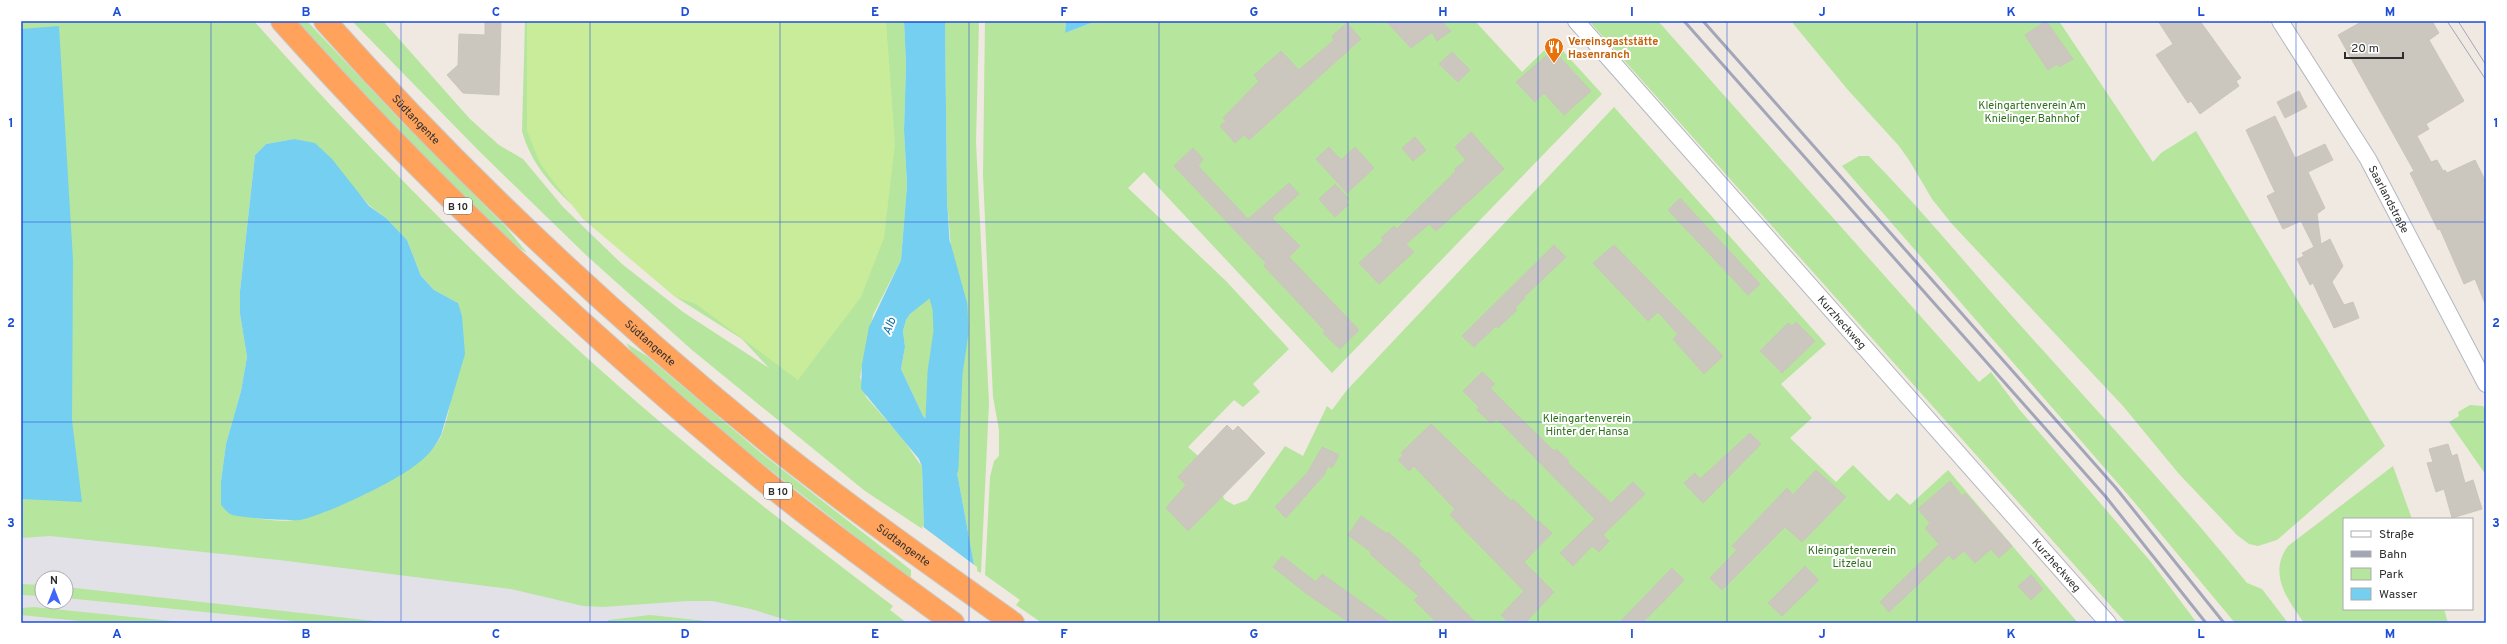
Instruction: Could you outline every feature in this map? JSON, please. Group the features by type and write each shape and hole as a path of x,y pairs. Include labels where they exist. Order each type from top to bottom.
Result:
{"highway":[{"name":"B 10","path":"282,21 407,155 523,270 645,380 763,480 953,623"},
{"name":"Südtangente","path":"325,21 426,129 541,243 663,354 780,452 914,552 1005,617"}],"street":[{"name":"Kurzheckweg","path":"1576,21 2108,623"},
{"name":"Saarlandstraße","path":"2280,21 2368,159 2486,384"}],"shaded area":[{"path":"21,518 749,603 810,623 21,623"}],"green space":[{"path":"21,21 254,21 305,78 410,188 519,295 575,347 690,447 791,528 893,606 890,610 907,623 796,623 751,609 712,601 688,601 603,607 583,606 511,589 279,560 50,536 21,538","holes":["294,139 352,186 370,206 386,218 407,240 421,276 434,290 458,303 453,388 450,405 441,436 432,448 418,461 399,474 378,487 335,508 316,515 283,521 266,520 231,514 221,481 226,444 241,391 247,357 240,314 240,291 255,155 266,144"]},
{"path":"297,21 307,21 402,122 506,227 527,253 500,233 484,217 356,87"},
{"path":"352,21 383,21 470,119 499,145 523,159 563,207 622,264 683,312 769,368 742,339 674,296 711,308 860,21 904,21 906,64 904,130 907,185 901,260 873,315 860,377 866,397 903,439 922,467 924,530 865,491 692,350 587,256 479,151"},
{"path":"525,21 535,21 571,204 541,171 530,152 522,131"},
{"path":"527,21 886,21 895,144 884,238 861,297 798,380 696,304 674,296 583,219 556,185 540,163 527,131"},
{"path":"945,21 979,21 976,142 989,403 981,573 975,570 954,456 931,423 923,416 901,369 905,347 903,331 906,320 910,314 931,295 940,290 947,295 952,293 951,249 947,199"},
{"path":"985,21 1066,21 1065,33 1096,21 1475,21 1522,72 1554,41 1602,94 1332,373 1144,172 1128,188 1226,281 1289,349 1253,384 1260,392 1243,407 1234,400 1188,447 1204,461 1225,500 1234,505 1247,500 1285,446 1303,456 1327,406 1332,410 1347,390 1614,107 1826,344 1781,384 1812,418 1790,438 1836,482 1853,465 1889,501 1897,493 1910,505 1948,470 2078,623 1042,623 1016,605 1020,600 985,575 990,477 994,461 999,456 999,430 993,397 983,175"},
{"path":"1589,21 1658,21 1979,382 1991,372 2019,409 2151,562 2197,623 2126,623"},
{"name":"Kleingartenverein Am Knielinger Bahnhof","path":"1791,21 2059,21 2153,162 2161,153 2196,131 2385,446 2277,540 2258,546 2249,544 2237,535 2179,474 2123,406 1952,224 1932,199 1899,146 1848,90"},
{"path":"1859,156 1869,156 1891,179 2171,493 2247,583 2262,589 2288,623 2235,623 2135,503 1842,166"},
{"path":"626,343 648,357 761,453 911,570 911,577 906,576 750,454 634,355"},
{"path":"2470,405 2483,406 2486,410 2486,475 2449,422 2459,416 2458,412"},
{"path":"2393,466 2412,518 2343,518 2343,610 2444,610 2448,623 2304,623 2282,586 2280,566 2282,556 2288,546"},
{"path":"21,584 34,585 34,596 21,595"},
{"path":"74,588 393,623 312,623 74,599"},
{"path":"34,607 34,610 63,610 191,623 98,623 21,615 21,608"},
{"path":"650,615 725,623 607,622 608,620"}],"water":[{"name":"Alb","path":"904,21 945,21 947,199 952,294 947,295 940,290 910,314 906,320 903,331 905,347 901,369 923,416 943,435 954,456 975,570 924,530 922,467 919,459 861,389 862,364 869,327 901,260 907,185 904,130 906,64"},
{"path":"1066,21 1096,21 1065,33"},
{"path":"59,26 73,260 72,420 82,502 21,499 21,29"},
{"path":"294,139 315,143 332,159 369,206 386,218 407,240 421,276 434,290 458,303 462,316 465,354 439,440 426,457 417,464 403,474 375,489 311,517 294,520 242,517 230,514 221,505 221,481 226,444 241,391 247,357 240,314 240,291 255,155 266,144"}],"pier":[{"path":"922,526 977,567 982,623 931,623"}],"building":[{"path":"485,21 501,21 499,95 463,93 447,75 458,65 459,34 485,35"},
{"path":"1386,21 1446,21 1443,23 1451,31 1437,41 1432,32 1411,48"},
{"path":"2046,21 2073,59 2059,67 2057,64 2048,70 2025,35"},
{"path":"2158,21 2200,21 2241,78 2236,81 2239,86 2200,114 2191,101 2188,103 2156,55 2173,44"},
{"path":"2363,21 2432,21 2439,33 2429,40 2464,101 2426,124 2429,129 2417,136 2431,162 2437,160 2443,171 2445,170 2447,173 2475,160 2486,182 2486,306 2475,279 2464,284 2440,229 2438,230 2410,173 2414,171 2338,35"},
{"path":"1347,23 1361,39 1249,140 1244,135 1235,143 1220,126 1226,121 1223,118 1259,81 1254,75 1281,51 1299,70 1334,40 1332,36"},
{"path":"1553,50 1591,91 1564,115 1544,93 1535,102 1516,82"},
{"path":"1452,52 1470,70 1458,82 1439,64"},
{"path":"2299,91 2307,107 2285,118 2277,102"},
{"path":"2275,116 2295,158 2325,144 2333,160 2308,172 2325,208 2317,214 2321,244 2330,239 2343,266 2332,282 2344,305 2353,302 2359,318 2334,328 2313,283 2310,285 2297,259 2304,256 2302,253 2314,247 2301,221 2283,229 2267,196 2275,192 2246,130"},
{"path":"1471,132 1504,169 1436,231 1429,224 1406,244 1414,252 1379,284 1359,263 1384,240 1381,238 1394,226 1397,229 1456,171 1455,169 1466,160 1455,147"},
{"path":"1415,137 1426,150 1413,161 1402,148"},
{"path":"1329,147 1341,160 1355,147 1374,168 1347,193 1316,159"},
{"path":"1193,148 1203,159 1198,166 1248,219 1289,183 1299,194 1272,218 1300,246 1289,257 1359,330 1340,349 1323,333 1325,331 1264,266 1266,263 1174,166"},
{"path":"1335,184 1349,199 1346,202 1348,205 1335,217 1319,199"},
{"path":"1680,198 1760,284 1748,295 1668,210"},
{"path":"1554,245 1566,257 1524,297 1525,298 1515,308 1517,310 1498,328 1496,326 1474,347 1462,336"},
{"path":"1614,245 1723,356 1704,374 1673,339 1678,334 1658,312 1648,321 1593,263"},
{"path":"1796,322 1815,341 1782,373 1760,351 1788,323 1792,326"},
{"path":"1482,372 1495,384 1490,388 1554,451 1556,449 1569,461 1567,462 1611,503 1633,482 1645,494 1603,535 1609,541 1599,552 1592,546 1573,566 1560,553 1595,519 1497,419 1491,423 1477,410 1479,407 1463,391"},
{"path":"1431,424 1511,501 1513,499 1538,523 1539,521 1552,533 1524,562 1554,592 1525,623 1509,623 1501,615 1524,591 1450,515 1455,509 1414,466 1409,471 1398,460 1403,455 1401,453"},
{"path":"1227,425 1233,431 1238,426 1265,453 1188,531 1166,508 1186,485 1178,477"},
{"path":"1750,433 1761,444 1703,503 1684,483 1695,473 1700,479"},
{"path":"2448,444 2452,456 2457,454 2465,483 2473,480 2482,509 2452,518 2444,489 2436,492 2427,463 2433,462 2429,449"},
{"path":"1322,447 1339,455 1332,468 1328,466 1324,475 1286,518 1275,507 1308,472"},
{"path":"1816,470 1846,497 1802,542 1785,527 1722,590 1710,578 1737,550 1732,546 1787,488 1793,495"},
{"path":"1950,481 1962,496 1965,493 2012,546 1999,558 1991,549 1975,563 1964,551 1953,560 1949,555 1889,612 1880,602 1939,544 1925,528 1930,523 1918,509"},
{"path":"1361,516 1387,534 1388,532 1421,561 1418,564 1476,623 1437,623 1414,600 1419,596 1370,554 1371,552 1348,535"},
{"path":"1282,556 1316,582 1322,574 1391,623 1350,623 1307,594 1273,567"},
{"path":"1805,566 1819,580 1782,616 1768,603"},
{"path":"1672,568 1684,580 1660,605 1642,623 1619,623"},
{"path":"2031,575 2043,589 2031,600 2018,586"}],"waterway":[{"path":"934,249 950,307 951,332 945,373 941,467"}],"tram line":[{"path":"2447,21 2486,80"},
{"path":"2458,21 2486,65"}],"railway":[{"path":"1684,21 2106,497 2206,623"},
{"path":"1703,21 2116,488 2224,623"}],"place":[{"name":"Vereinsgaststätte Hasenranch","path":"1554,64"}],"park label":[{"name":"Kleingartenverein Hinter der Hansa","path":"1587,424"},
{"name":"Kleingartenverein Litzelau","path":"1852,556"}]}
